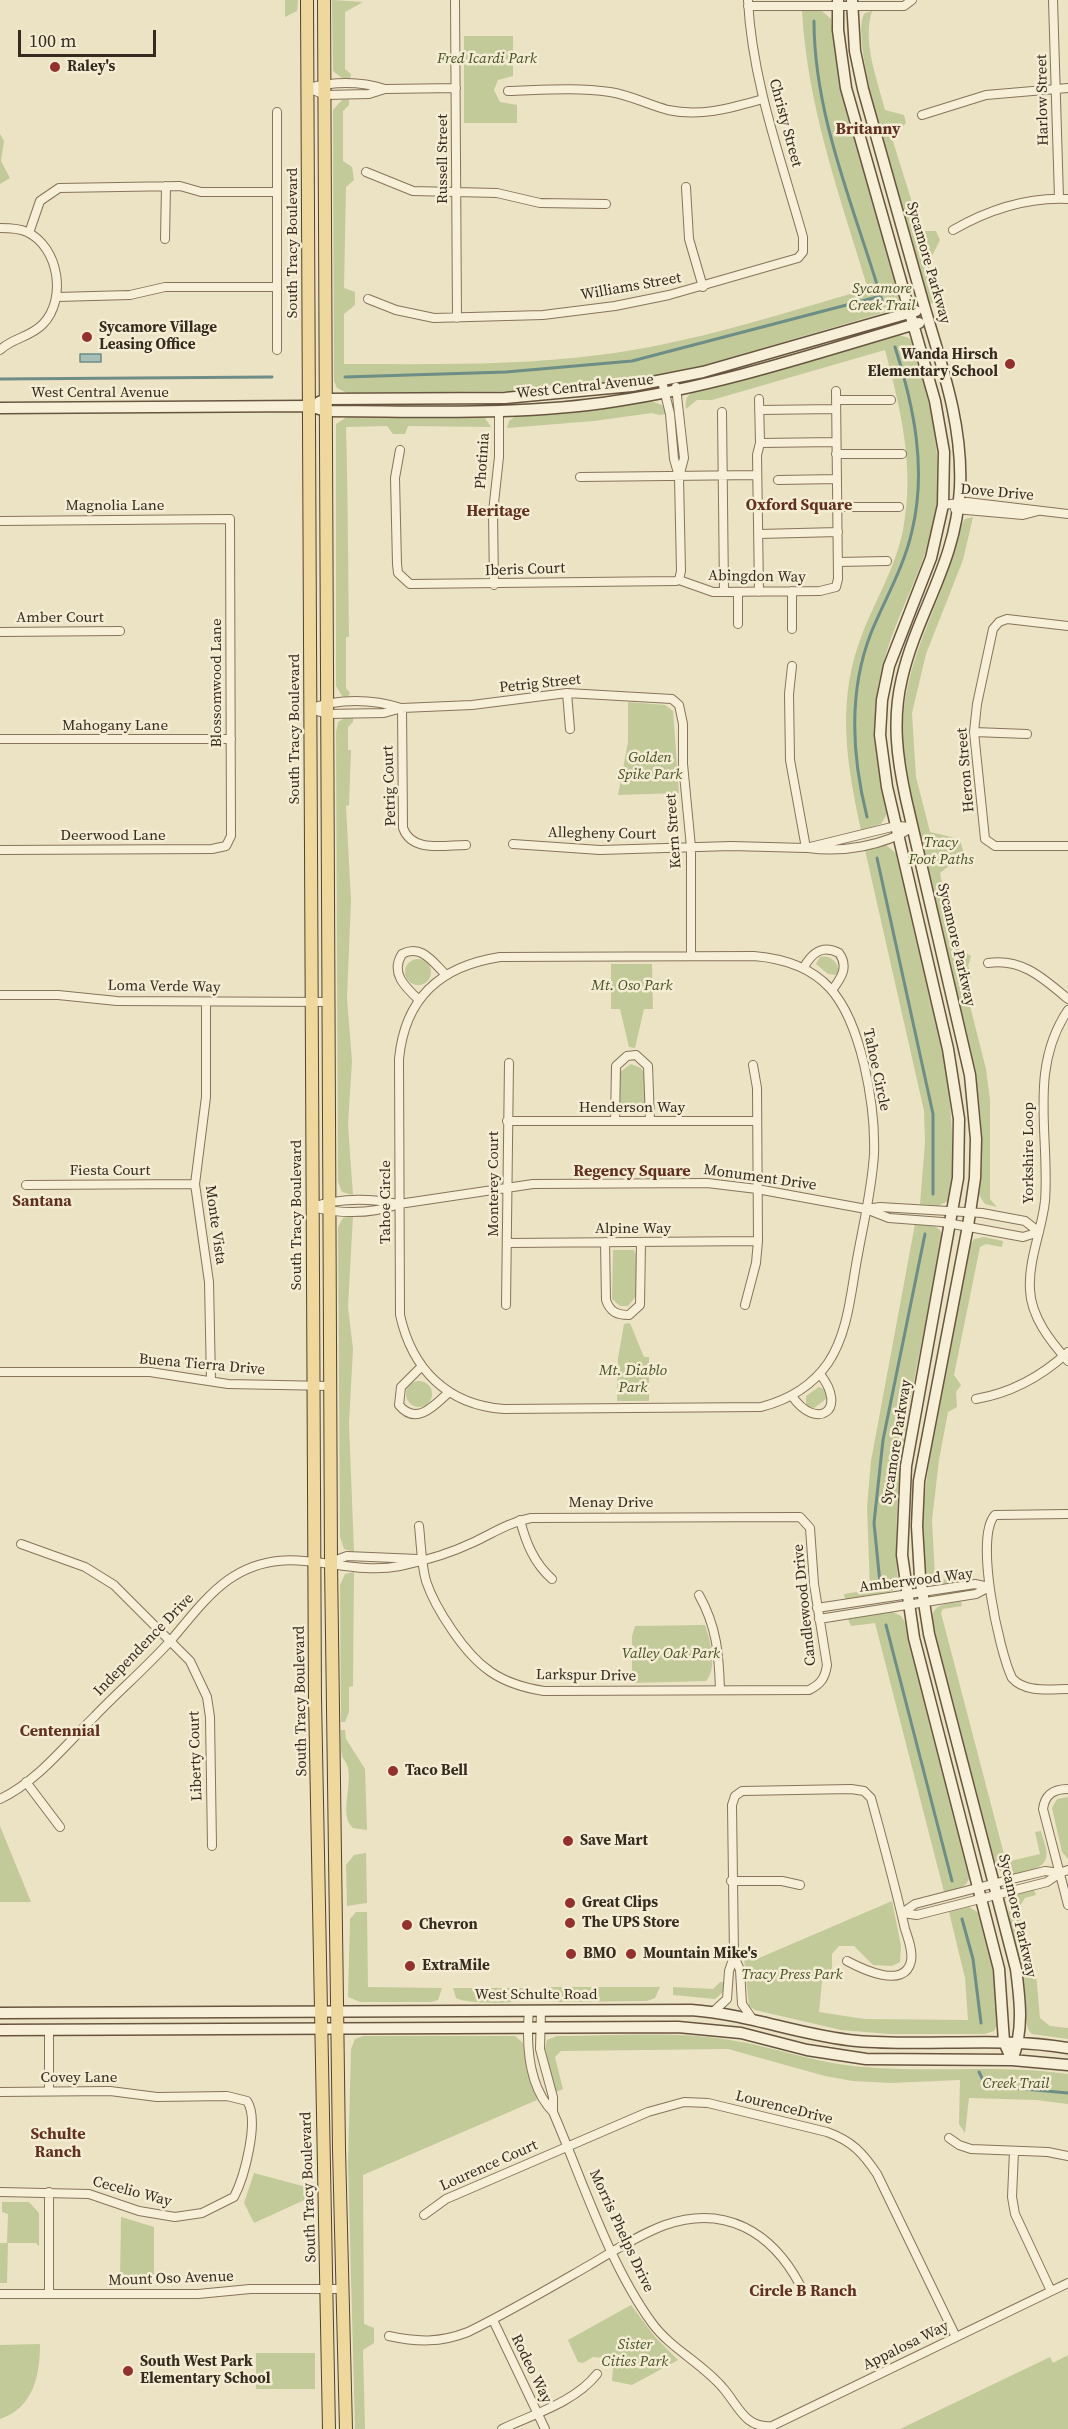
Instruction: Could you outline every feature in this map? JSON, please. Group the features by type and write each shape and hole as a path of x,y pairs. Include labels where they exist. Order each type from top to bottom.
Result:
{"main road":[{"name":"South Tracy Boulevard","path":"307,0 314,1561 320,2029 329,2429"},
{"name":"South Tracy Boulevard","path":"324,0 331,1562 346,2429"},
{"name":"Sycamore Parkway","path":"838,3 839,41 846,88 914,324 944,452 943,505 931,558 892,653 882,700 881,752 956,1095 960,1158 952,1224 906,1466 901,1524 907,1600 999,1969 1004,2042 1012,2060"},
{"name":"Sycamore Parkway","path":"852,3 855,51 863,89 950,392 957,427 960,468 958,506 945,565 907,660 899,693 897,747 970,1075 976,1159 968,1226 919,1481 918,1550 922,1597 1016,1969 1020,2008 1019,2042 1012,2060"},
{"name":"West Central Avenue","path":"0,408 309,406 531,397 675,379 925,308"},
{"name":"West Central Avenue","path":"326,405 499,411 566,407 665,393 928,320"},
{"name":"West Schulte Road","path":"0,2013 529,2010 712,2012 750,2018 842,2039 897,2043 1019,2042 1068,2048"},
{"path":"0,2030 708,2029 741,2033 833,2055 866,2059 1012,2060 1068,2065"}],"street":[{"name":"Russell Street","path":"455,0 457,318"},
{"path":"748,3 852,3 904,6 912,0"},
{"name":"Harlow Street","path":"1053,0 1059,198"},
{"name":"Christy Street","path":"748,3 754,59 803,237 803,252"},
{"path":"922,116 986,96 1056,87 1068,88"},
{"path":"308,88 369,94 385,89 456,88"},
{"path":"508,91 590,90 614,93 667,110 689,113 719,112 764,99"},
{"path":"277,112 277,350"},
{"path":"366,172 413,191 497,193 540,203 606,204"},
{"path":"165,239 166,186"},
{"path":"29,233 40,201 58,188 180,186 201,192 277,192"},
{"path":"686,187 689,239 703,287"},
{"path":"953,230 969,221 1013,205 1059,198 1068,199"},
{"path":"0,228 29,233 48,252 54,264 57,297 44,324 34,332 0,350"},
{"name":"Williams Street","path":"368,298 414,316 457,318 578,311 642,301 703,287 791,262 803,252"},
{"path":"57,297 130,295 165,287 277,287"},
{"path":"675,379 684,458 680,477 679,580"},
{"path":"662,381 670,414 674,459 680,477"},
{"path":"836,391 838,561 887,561"},
{"path":"759,399 760,443 757,454 759,592"},
{"path":"836,400 891,399"},
{"path":"759,410 836,409"},
{"name":"Photinia","path":"494,585 493,512 499,457 499,411"},
{"path":"722,412 724,592"},
{"path":"760,443 836,442"},
{"name":"Iberis Court","path":"400,450 395,478 398,573 410,584 417,586 494,585 679,580"},
{"path":"836,454 902,454"},
{"path":"580,477 758,476"},
{"path":"778,480 837,479"},
{"name":"Dove Drive","path":"943,505 1023,515 1040,510 1068,514"},
{"path":"838,507 899,507"},
{"name":"Magnolia Lane","path":"0,521 230,519"},
{"name":"Blossomwood Lane","path":"226,846 231,836 230,519"},
{"path":"759,534 838,532"},
{"name":"Abingdon Way","path":"679,580 704,590 724,592 827,591 836,586 838,561"},
{"path":"792,591 792,629"},
{"path":"738,592 738,624"},
{"name":"Heron Street","path":"1068,626 1007,619 999,622 993,629 977,704 974,732 985,839 995,846 1068,846"},
{"name":"Amber Court","path":"0,632 120,632"},
{"path":"792,666 789,694 790,760 806,848"},
{"path":"567,693 570,729"},
{"name":"Petrig Street","path":"310,709 327,708 384,713 402,708 472,705 567,693 660,697 672,699 679,705"},
{"name":"Kern Street","path":"679,705 682,712 683,764 691,847 691,956"},
{"name":"Petrig Court","path":"402,708 403,828 405,836 412,842 422,845 466,845"},
{"path":"974,732 1027,734"},
{"name":"Mahogany Lane","path":"0,739 231,739"},
{"name":"Allegheny Court","path":"513,844 600,850 691,847 806,848 913,827"},
{"name":"Deerwood Lane","path":"0,850 212,849 226,846"},
{"path":"419,1000 398,976 396,969 402,954 409,950 423,953 445,975"},
{"path":"804,968 811,954 823,950 838,953 844,966 842,976 832,989"},
{"name":"Tahoe Circle","path":"500,957 775,958 804,968 832,989 843,1003 857,1034 872,1108 874,1157 843,1332 836,1349 820,1374 792,1396 761,1407 490,1408 448,1393 421,1367 405,1336 400,1315 399,1059 404,1029 419,1000 445,975 481,960 500,957"},
{"path":"988,963 1004,961 1026,967 1068,999"},
{"name":"Loma Verde Way","path":"0,994 58,995 117,1001 329,1002"},
{"name":"Monte Vista","path":"207,1002 206,1097 195,1184 209,1282 211,1381"},
{"name":"Yorkshire Loop","path":"1066,1357 1044,1330 1034,1311 1030,1290 1045,1200 1042,1084 1054,1034 1068,1010"},
{"path":"615,1121 616,1066 627,1056 636,1056 648,1066 650,1121"},
{"name":"Monterey Court","path":"506,1305 509,1064"},
{"path":"745,1305 756,1263 758,1241 757,1088 753,1065"},
{"name":"Henderson Way","path":"507,1121 757,1121"},
{"name":"Monument Drive","path":"312,1207 330,1206 380,1211 399,1204 507,1187 571,1182 682,1182 758,1189 866,1209 889,1218 968,1226 1023,1237 1039,1232"},
{"name":"Fiesta Court","path":"26,1185 195,1184"},
{"name":"Monument Drive","path":"866,1209 880,1207 970,1212 1025,1221 1039,1232"},
{"name":"Alpine Way","path":"508,1243 758,1241"},
{"path":"605,1242 608,1307 619,1315 629,1315 640,1305 641,1242"},
{"path":"976,1399 1005,1394 1066,1357"},
{"path":"421,1367 401,1387 399,1405 405,1412 411,1415 420,1414 448,1393"},
{"name":"Buena Tierra Drive","path":"0,1372 150,1371 211,1381 330,1386"},
{"path":"792,1396 801,1410 819,1414 826,1411 832,1405 833,1396 820,1374"},
{"path":"1068,1514 995,1515 990,1520 986,1536 989,1587 1010,1673 1015,1682 1030,1688 1068,1689"},
{"name":"Menay Drive","path":"331,1562 346,1567 399,1567 473,1543 520,1520 560,1516 792,1515 806,1521"},
{"path":"520,1520 526,1544 541,1569 552,1579"},
{"name":"Candlewood Drive","path":"806,1521 812,1536 817,1608 827,1665 825,1676 818,1685"},
{"name":"Larkspur Drive","path":"419,1526 423,1559 432,1596 461,1643 483,1668 522,1688 544,1691 720,1690 809,1689 818,1685"},
{"name":"Liberty Court","path":"21,1544 99,1574 171,1640 190,1661 207,1698 212,1846"},
{"name":"Independence Drive","path":"0,1799 26,1782 171,1640 195,1610 227,1581 244,1570 281,1560 331,1562"},
{"name":"Amberwood Way","path":"819,1619 922,1597 976,1594 989,1587"},
{"path":"699,1595 716,1632 720,1690"},
{"name":"Amberwood Way","path":"817,1608 907,1600"},
{"path":"26,1782 60,1827"},
{"path":"712,2012 727,1999 729,1971 734,1956 731,1881 732,1805 735,1797 742,1791 752,1789 851,1789 864,1791 871,1798 902,1913 911,1961 906,1970 897,1975 885,1976 865,1971 847,1961"},
{"path":"1068,1789 1054,1791 1044,1801 1045,1817 1064,1871 1068,1905"},
{"path":"902,1913 915,1904 1047,1882 1064,1871"},
{"path":"731,1881 782,1881 800,1885"},
{"path":"734,1956 740,1970 742,2004 750,2018"},
{"name":"Morris Phelps Drive","path":"529,2010 528,2047 538,2089 543,2101 554,2112"},
{"name":"Morris Phelps Drive","path":"541,2010 541,2058 553,2097 554,2112 613,2252 632,2291 653,2325 722,2386 748,2423 755,2427"},
{"path":"48,2030 49,2091"},
{"name":"Covey Lane","path":"0,2092 117,2091 157,2097 238,2097 247,2101 251,2108 250,2140 239,2188 234,2197 202,2213"},
{"name":"LourenceDrive","path":"568,2146 648,2112 684,2102 708,2103 846,2138 861,2150 877,2174 956,2337"},
{"path":"949,2138 971,2149 1068,2156"},
{"name":"Lourence Court","path":"424,2215 446,2199 568,2146"},
{"path":"1014,2151 1012,2197 1015,2214 1052,2291"},
{"name":"Cecelio Way","path":"0,2192 89,2194 157,2216 175,2217 202,2213"},
{"path":"49,2192 49,2294"},
{"path":"389,2336 409,2340 439,2341 468,2332 663,2226 689,2219 718,2219 743,2226 763,2237 780,2253 800,2285"},
{"name":"Appalosa Way","path":"755,2427 772,2426 1068,2283"},
{"name":"Mount Oso Avenue","path":"0,2294 198,2294 250,2289 344,2289"},
{"name":"Rodeo Way","path":"493,2320 545,2429"},
{"path":"502,2429 588,2385 597,2374"}],"green space":[{"path":"285,0 298,0 297,11 285,17"},
{"path":"332,0 363,2 345,12 345,69 351,74 350,79 342,78 333,71"},
{"name":"Sycamore Creek Trail","path":"802,10 822,11 831,19 841,92 900,298 896,309 705,365 623,382 533,391 347,393 337,388 334,381 333,110 342,100 349,99 349,105 343,111 343,161 352,167 354,180 346,187 344,288 355,292 355,305 344,314 344,364 503,363 599,355 701,336 868,289 826,151 810,81"},
{"path":"872,11 869,23 870,48 885,110 904,115 906,123 892,138 921,231 936,231 940,240 928,264 939,301 930,304 873,105 861,30 865,13"},
{"name":"Fred Icardi Park","path":"464,36 513,36 513,76 498,80 494,90 500,102 517,105 517,123 464,123"},
{"path":"0,134 4,141 1,161 10,178 0,184"},
{"name":"Sycamore Creek Trail","path":"899,335 909,338 913,343 923,380 935,435 938,491 931,536 884,661 876,702 876,738 887,814 881,824 861,830 848,755 846,730 849,682 863,632 900,543 908,484 901,417 885,350 712,400 697,400 686,409 686,403 688,397 694,392"},
{"path":"651,401 662,405 666,414 652,413 594,421 507,428 509,421 516,416 576,412"},
{"path":"479,416 485,418 491,427 408,426 405,434 393,434 387,426 346,427 349,637 346,637 346,688 350,693 348,697 342,696 336,686 336,424 347,417"},
{"name":"Tracy Foot Paths","path":"973,517 963,560 926,654 912,713 916,777 930,832 960,839 964,854 940,873 956,947 971,956 968,966 972,975 965,986 986,1069 990,1100 990,1199 997,1207 985,1204 979,1195 981,1121 976,1078 908,781 903,743 904,710 918,649 941,591 961,525 965,519"},
{"name":"Golden Spike Park","path":"628,702 665,705 673,711 679,793 618,795 628,742"},
{"path":"345,718 353,718 353,722 348,727 348,750 351,750 349,805 346,806 351,900 347,998 352,1061 348,1125 353,1195 342,1192 338,1182 336,732 338,722"},
{"path":"886,845 897,854 938,1023 945,1065 953,1151 951,1194 948,1201 938,1206 920,1204 925,1142 924,1111 865,850"},
{"path":"820,957 830,958 835,962 839,971 836,975 828,974 816,964"},
{"path":"418,959 427,963 431,972 427,981 418,985 409,981 405,972 409,963"},
{"name":"Mt. Oso Park","path":"611,964 652,964 653,1009 644,1009 635,1048 629,1047 620,1009 611,1009"},
{"path":"631,1064 641,1068 644,1073 646,1097 642,1114 622,1114 619,1106 620,1072"},
{"path":"353,1216 348,1307 353,1349 349,1423 354,1552 344,1549 340,1537 338,1227 343,1218"},
{"path":"915,1224 937,1228 943,1240 902,1452 896,1538 898,1581 896,1589 889,1592 845,1599 844,1594 870,1590 867,1507 871,1461"},
{"path":"984,1237 1003,1241 1002,1247 986,1244 980,1247 954,1375 961,1385 956,1392 957,1407 948,1412 939,1460 932,1520 935,1577 940,1580 969,1576 970,1580 938,1585 929,1582 922,1563 922,1526 927,1477 945,1366 969,1247 974,1239"},
{"path":"613,1250 634,1250 636,1255 637,1295 628,1306 620,1306 612,1299"},
{"name":"Mt. Diablo Park","path":"630,1323 644,1357 649,1357 649,1401 617,1401 618,1358 624,1324"},
{"path":"419,1381 428,1385 432,1394 428,1403 419,1407 410,1403 406,1394 410,1385"},
{"path":"819,1387 826,1390 826,1399 814,1408 806,1406 806,1396"},
{"path":"354,1572 353,1686 349,1687 349,1712 345,1722 341,1722 340,1585 345,1574"},
{"path":"961,1602 962,1606 943,1609 941,1613 1006,1862 1040,1854 1035,1832 1041,1831 1045,1845 1046,1856 1042,1865 1019,1873 1004,1875 996,1866 932,1620 937,1607"},
{"path":"893,1612 901,1616 905,1622 970,1873 964,1885 944,1892 875,1623 851,1626 848,1619"},
{"name":"Valley Oak Park","path":"705,1625 711,1646 712,1662 712,1669 706,1681 632,1683 632,1636 635,1626"},
{"path":"341,1730 345,1730 346,1739 365,1769 367,1830 353,1828 347,1816 349,1776 341,1752"},
{"path":"1068,1797 1068,1859 1062,1852 1052,1808 1057,1799"},
{"path":"0,1826 31,1902 0,1902"},
{"path":"366,1853 367,1903 347,1906 346,1865 354,1855"},
{"path":"1034,1890 1036,1895 1025,1898 1018,1909 1036,1974 1040,2018 1050,2026 1068,2028 1068,2039 1032,2034 1026,2023 1022,1970 1008,1911 1012,1896"},
{"name":"Tracy Press Park","path":"892,1901 901,1946 900,1962 892,1966 873,1965 854,1946 839,1946 832,1954 832,1968 822,1982 819,2012 864,2019 968,2020 965,1978 949,1912 969,1907 979,1913 992,1962 998,2023 994,2031 985,2034 889,2034 841,2030 755,2010 749,2006 744,1959 759,1958"},
{"path":"356,1912 367,1912 368,1987 442,1988 438,2000 431,2002 360,2002 348,1997 350,1919"},
{"path":"720,1982 725,1982 724,1991 715,1999 673,1995 673,1987 713,1989"},
{"path":"547,1987 660,1987 655,1998 647,2001 559,2002 549,1998"},
{"path":"453,1988 524,1988 518,2000 497,2003 460,2000 456,1998"},
{"path":"363,2036 515,2036 523,2043 537,2100 363,2175 364,2324 374,2328 374,2343 363,2350 365,2429 355,2429 348,2163 351,2049 355,2039"},
{"name":"Creek Trail","path":"557,2036 709,2037 864,2067 992,2069 1068,2074 1068,2104 1036,2100 969,2098 965,2133 959,2124 960,2080 891,2083 853,2081 825,2076 728,2049 561,2051 555,2057 563,2089 556,2092 545,2049 547,2040"},
{"path":"254,2173 310,2188 311,2197 254,2223 244,2203"},
{"path":"2,2202 29,2202 39,2213 39,2246 36,2243 8,2243 7,2283 0,2283 0,2243 7,2243 8,2214 2,2212"},
{"path":"121,2217 154,2227 154,2281 120,2281"},
{"name":"Sister Cities Park","path":"631,2305 655,2337 678,2360 632,2385 612,2381 613,2367 604,2358 593,2357 583,2363 578,2362 568,2340"},
{"path":"40,2344 36,2379 27,2399 11,2414 0,2419 0,2345"},
{"path":"256,2353 315,2353 315,2389 256,2389"},
{"path":"1068,2355 1068,2429 900,2429 1050,2357 1053,2363"}],"water":[{"path":"80,354 101,354 101,362 80,362"}],"waterway":[{"path":"814,21 816,57 829,129 883,304"},
{"path":"345,377 506,372 632,361 881,296"},
{"path":"867,817 856,748 856,701 859,678 871,633 909,544 918,485 913,415 895,347"},
{"path":"0,379 272,377"},
{"path":"877,858 933,1114 933,1194"},
{"path":"880,1583 874,1523 883,1440 925,1234"},
{"path":"886,1625 952,1881"},
{"path":"962,1919 973,1959 981,2023"},
{"path":"979,2072 984,2082 992,2086 1068,2093"}],"place":[{"name":"Raley's","path":"55,67"},
{"name":"Sycamore Village Leasing Office","path":"87,337"},
{"name":"Wanda Hirsch Elementary School","path":"1010,364"},
{"name":"Taco Bell","path":"393,1771"},
{"name":"Save Mart","path":"568,1841"},
{"name":"Great Clips","path":"570,1903"},
{"name":"The UPS Store","path":"570,1923"},
{"name":"Chevron","path":"407,1925"},
{"name":"BMO","path":"571,1954"},
{"name":"Mountain Mike's","path":"631,1954"},
{"name":"ExtraMile","path":"410,1966"},
{"name":"South West Park Elementary School","path":"128,2371"}],"district":[{"name":"Britanny","path":"868,130"},
{"name":"Oxford Square","path":"799,506"},
{"name":"Heritage","path":"498,512"},
{"name":"Regency Square","path":"632,1172"},
{"name":"Santana","path":"42,1202"},
{"name":"Centennial","path":"60,1732"},
{"name":"Schulte Ranch","path":"58,2144"},
{"name":"Circle B Ranch","path":"803,2292"}]}
